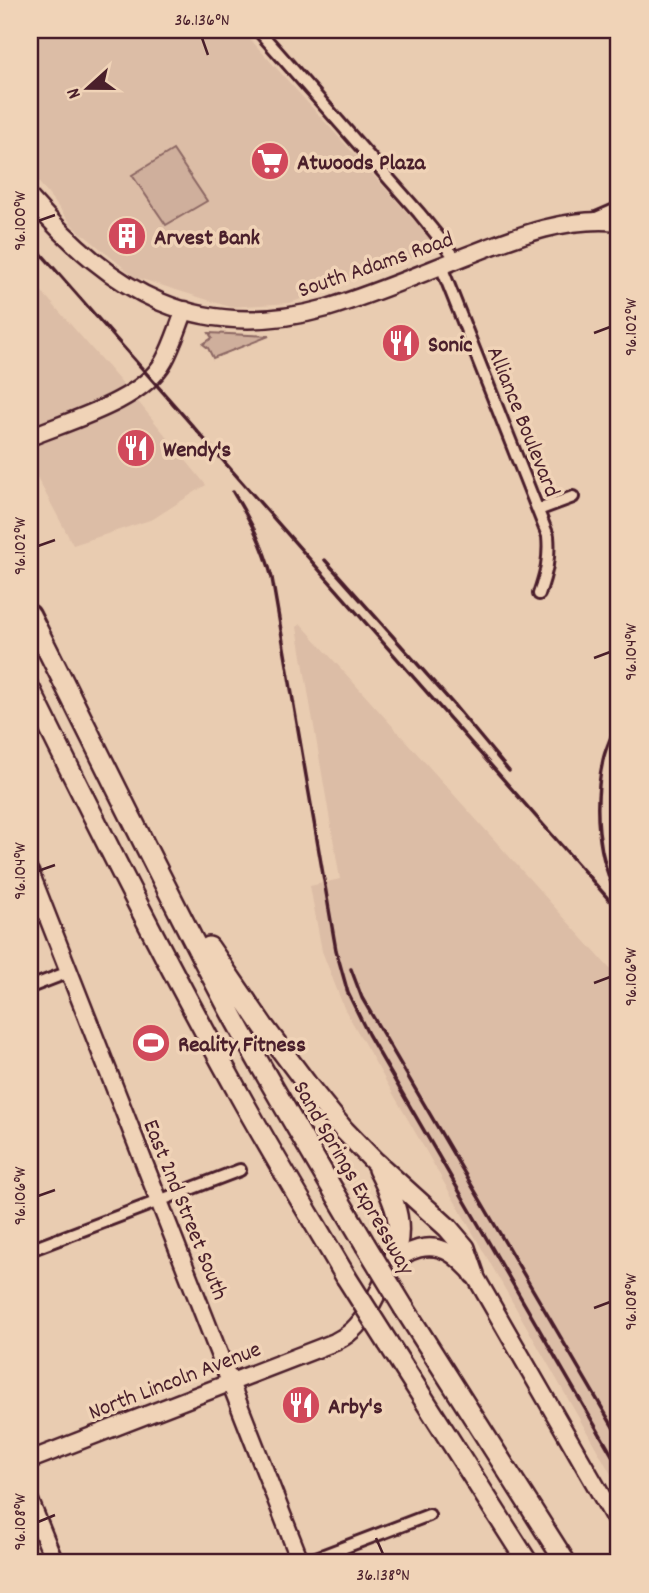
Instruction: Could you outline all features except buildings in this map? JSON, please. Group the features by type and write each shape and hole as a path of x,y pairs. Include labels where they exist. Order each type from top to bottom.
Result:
{"highway":[{"name":"Sand Springs Expressway","path":"30,615 164,883 299,1133 404,1308 566,1563"},
{"path":"30,689 154,937 245,1105 346,1277 528,1563"},
{"path":"164,883 301,1076 343,1129 465,1248 474,1275"},
{"path":"375,1162 389,1191 398,1219 398,1247 391,1267"}],"main road":[{"name":"South Adams Road","path":"30,198 79,249 114,278 147,297 185,310 241,320 283,317 341,304 513,237 535,231 590,221 619,222"},
{"path":"30,437 127,397 145,385 164,362 185,310"},
{"name":"East 2nd Street South","path":"30,872 302,1563"},
{"path":"391,1267 414,1250 435,1247 458,1258 474,1275 619,1526"},
{"name":"North Lincoln Avenue","path":"30,1460 335,1342 350,1333 375,1300 391,1267"},
{"path":"30,1501 55,1563"}],"street":[{"name":"Alliance Boulevard","path":"258,30 419,213 449,262 548,537 548,567 539,594"},
{"name":"South Adams Road","path":"590,221 619,208"},
{"path":"538,510 573,497"},
{"path":"30,987 69,972"},
{"path":"30,1250 240,1170"},
{"path":"302,1563 429,1514"}],"shaded area":[{"name":"Atwoods Plaza","path":"30,30 242,30 439,248 290,303 230,307 135,277 73,226 30,171"},
{"path":"173,150 207,201 166,225 132,175"},
{"path":"30,278 140,404 206,485 153,519 73,545 30,464"},
{"path":"209,333 269,336 213,358 203,344 212,338"},
{"path":"301,624 619,979 619,1488 344,1008 322,951 310,886 340,879 297,627"}],"railway":[{"path":"30,241 619,911"},
{"path":"233,492 256,534 272,578 336,950 348,993 368,1034 619,1467"},
{"path":"325,560 509,771"},
{"path":"619,719 603,760 598,795 602,849 619,900"},
{"path":"351,969 362,998 619,1437"}],"place":[{"name":"Atwoods Plaza","path":"270,161"},
{"name":"Arvest Bank","path":"127,236"},
{"name":"Sonic","path":"401,343"},
{"name":"Wendy's","path":"136,448"},
{"name":"Reality Fitness","path":"151,1043"},
{"name":"Arby's","path":"301,1405"}]}
